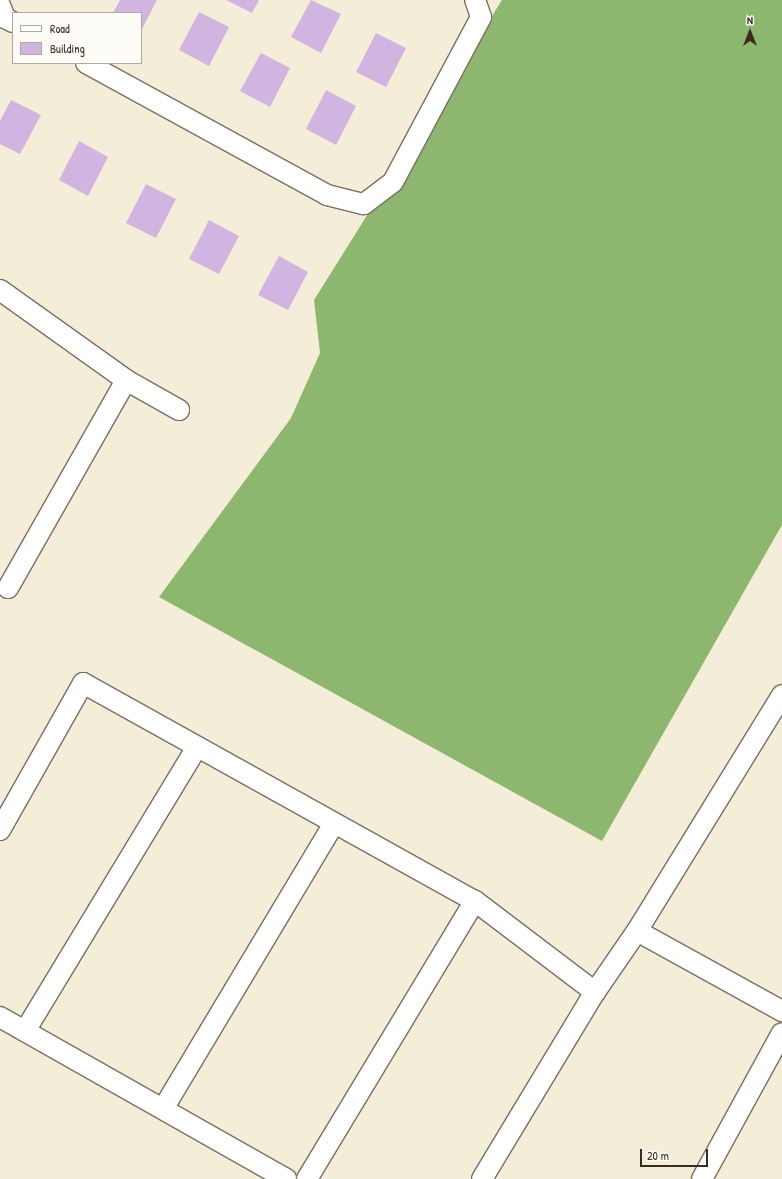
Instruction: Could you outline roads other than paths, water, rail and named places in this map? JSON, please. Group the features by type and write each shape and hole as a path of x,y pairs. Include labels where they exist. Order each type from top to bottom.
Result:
{"street":[{"path":"88,64 327,195 364,204 393,182 481,17 475,0"},
{"path":"0,5 5,18 12,22"},
{"path":"0,290 126,380 179,410"},
{"path":"3,591 126,380"},
{"path":"0,830 83,683 475,901 595,992"},
{"path":"482,1179 595,992 637,931 782,696"},
{"path":"25,1032 197,747"},
{"path":"163,1109 334,823"},
{"path":"307,1179 475,901"},
{"path":"637,931 782,1011"},
{"path":"0,1017 286,1179"},
{"path":"702,1179 782,1033"}]}
